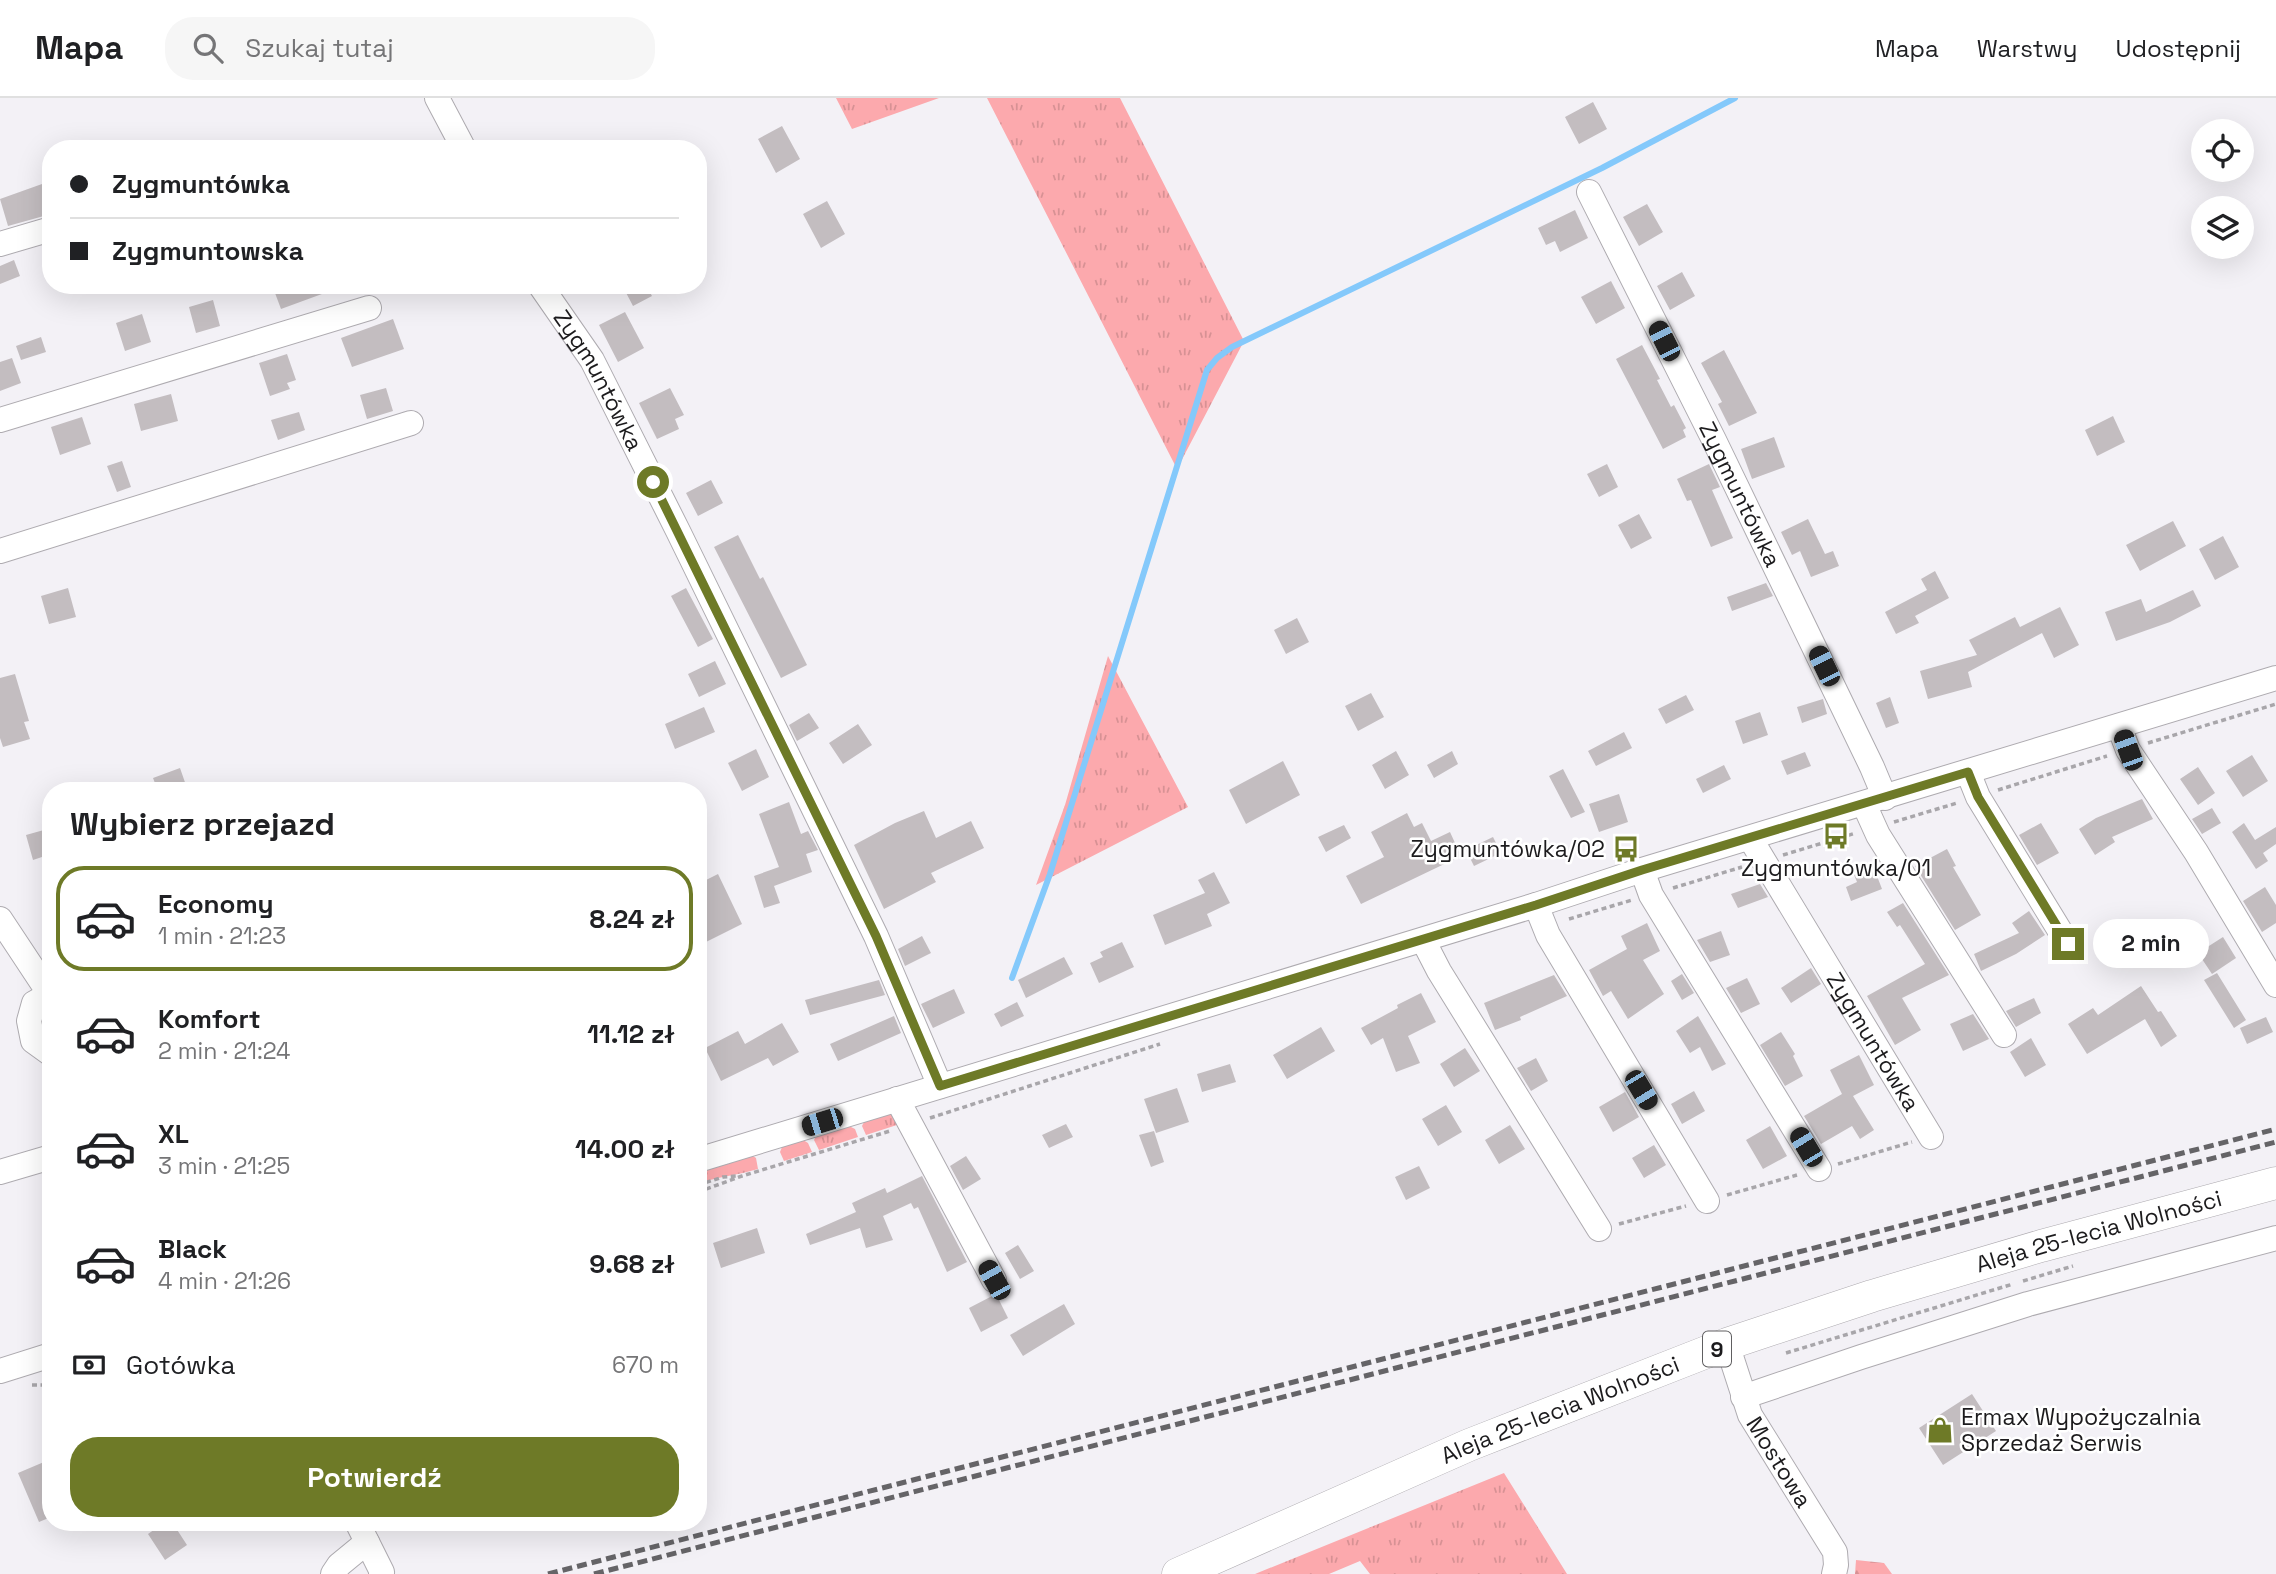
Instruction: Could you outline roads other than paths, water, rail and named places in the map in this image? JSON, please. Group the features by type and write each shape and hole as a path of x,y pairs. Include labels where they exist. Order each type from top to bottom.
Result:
{"main road":[{"name":"Aleja 25-lecia Wolności","path":"1178,1574 1469,1445 1727,1344 2040,1245 2276,1183"}],"street":[{"path":"437,98 459,140"},
{"name":"Zygmuntówka","path":"1589,192 1714,440 1872,767 1874,828 2004,1035"},
{"path":"0,244 42,232"},
{"name":"Zygmuntówka","path":"546,294 592,360 672,519 876,936 940,1086"},
{"path":"0,419 369,309"},
{"path":"0,551 411,422"},
{"path":"707,1157 1423,940 1540,916 1642,870 2276,678"},
{"path":"2119,726 2128,750 2196,852 2276,985"},
{"path":"1968,772 1978,797 2068,944"},
{"name":"Zygmuntówka","path":"1750,838 1931,1136"},
{"path":"1642,870 1651,895 1819,1169"},
{"path":"1540,916 1707,1201"},
{"path":"0,919 42,983"},
{"path":"1423,940 1432,960 1599,1229"},
{"path":"42,999 34,1003 29,1021 33,1041 42,1048"},
{"path":"897,1100 994,1280"},
{"path":"0,1172 42,1160"},
{"path":"1743,1398 2028,1304 2276,1238"},
{"name":"Mostowa","path":"1727,1344 1737,1368 1743,1398 1750,1415 1835,1552 1836,1565 1833,1574"},
{"path":"0,1371 42,1358"},
{"path":"362,1532 382,1573"},
{"path":"333,1574 362,1532"}],"waterway":[{"path":"1012,978 1050,874 1207,370 1232,347 1602,168 1735,98"}],"railway":[{"path":"548,1574 2276,1129"},
{"path":"594,1574 2276,1142"}],"place":[{"name":"Zygmuntówka/01","path":"1836,836"},
{"name":"Zygmuntówka/02","path":"1626,849"},
{"name":"Ermax Wypożyczalnia Sprzedaż Serwis","path":"1940,1430"}]}
